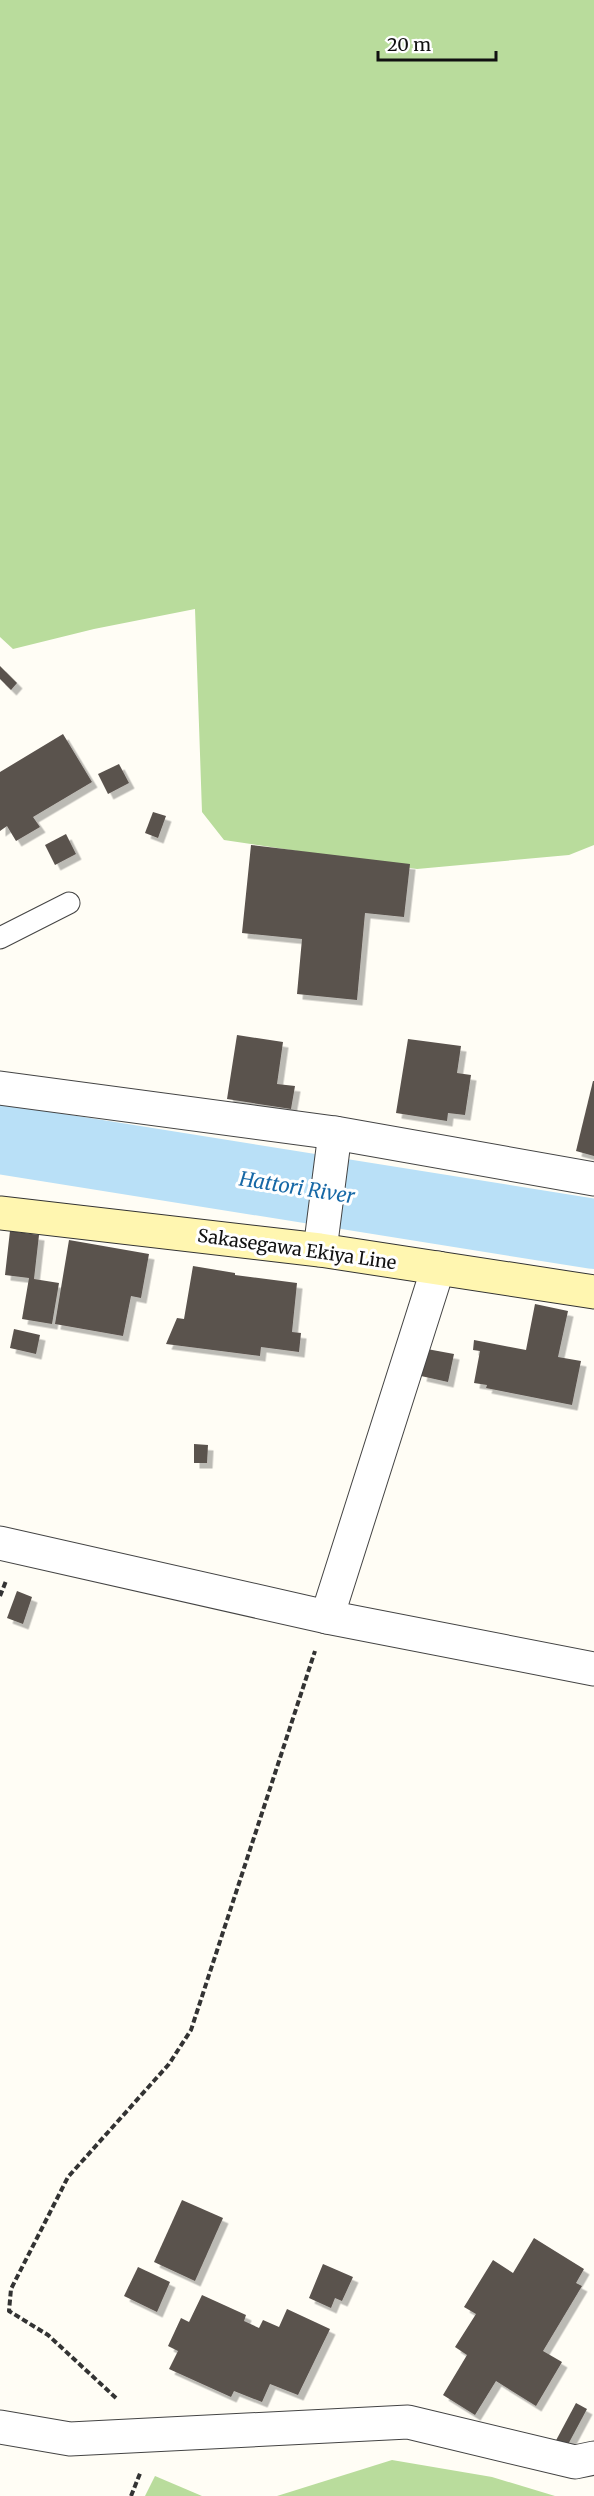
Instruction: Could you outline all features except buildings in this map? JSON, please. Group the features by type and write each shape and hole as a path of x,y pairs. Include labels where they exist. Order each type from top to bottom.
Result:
{"main road":[{"name":"Sakasegawa Ekiya Line","path":"0,1213 322,1237 438,1268 594,1292"}],"street":[{"path":"0,1088 335,1133 594,1179"},
{"path":"322,1237 335,1133"},
{"path":"327,1617 438,1268"},
{"path":"0,1543 327,1617 594,1669"},
{"path":"0,2427 70,2439 408,2422 585,2460 594,2434"}],"lane":[{"path":"0,938 69,903"}],"path":[{"path":"157,2436 48,2335 9,2311 11,2289 68,2177 170,2064 191,2030 327,1617"}],"green space":[{"path":"0,0 594,0 594,845 569,855 417,869 224,840 202,812 195,609 94,629 13,649 0,637"},
{"path":"392,2460 492,2477 555,2496 277,2496"},
{"path":"155,2476 202,2496 145,2496"}],"waterway":[{"name":"Hattori River","path":"0,1139 594,1234"}]}
